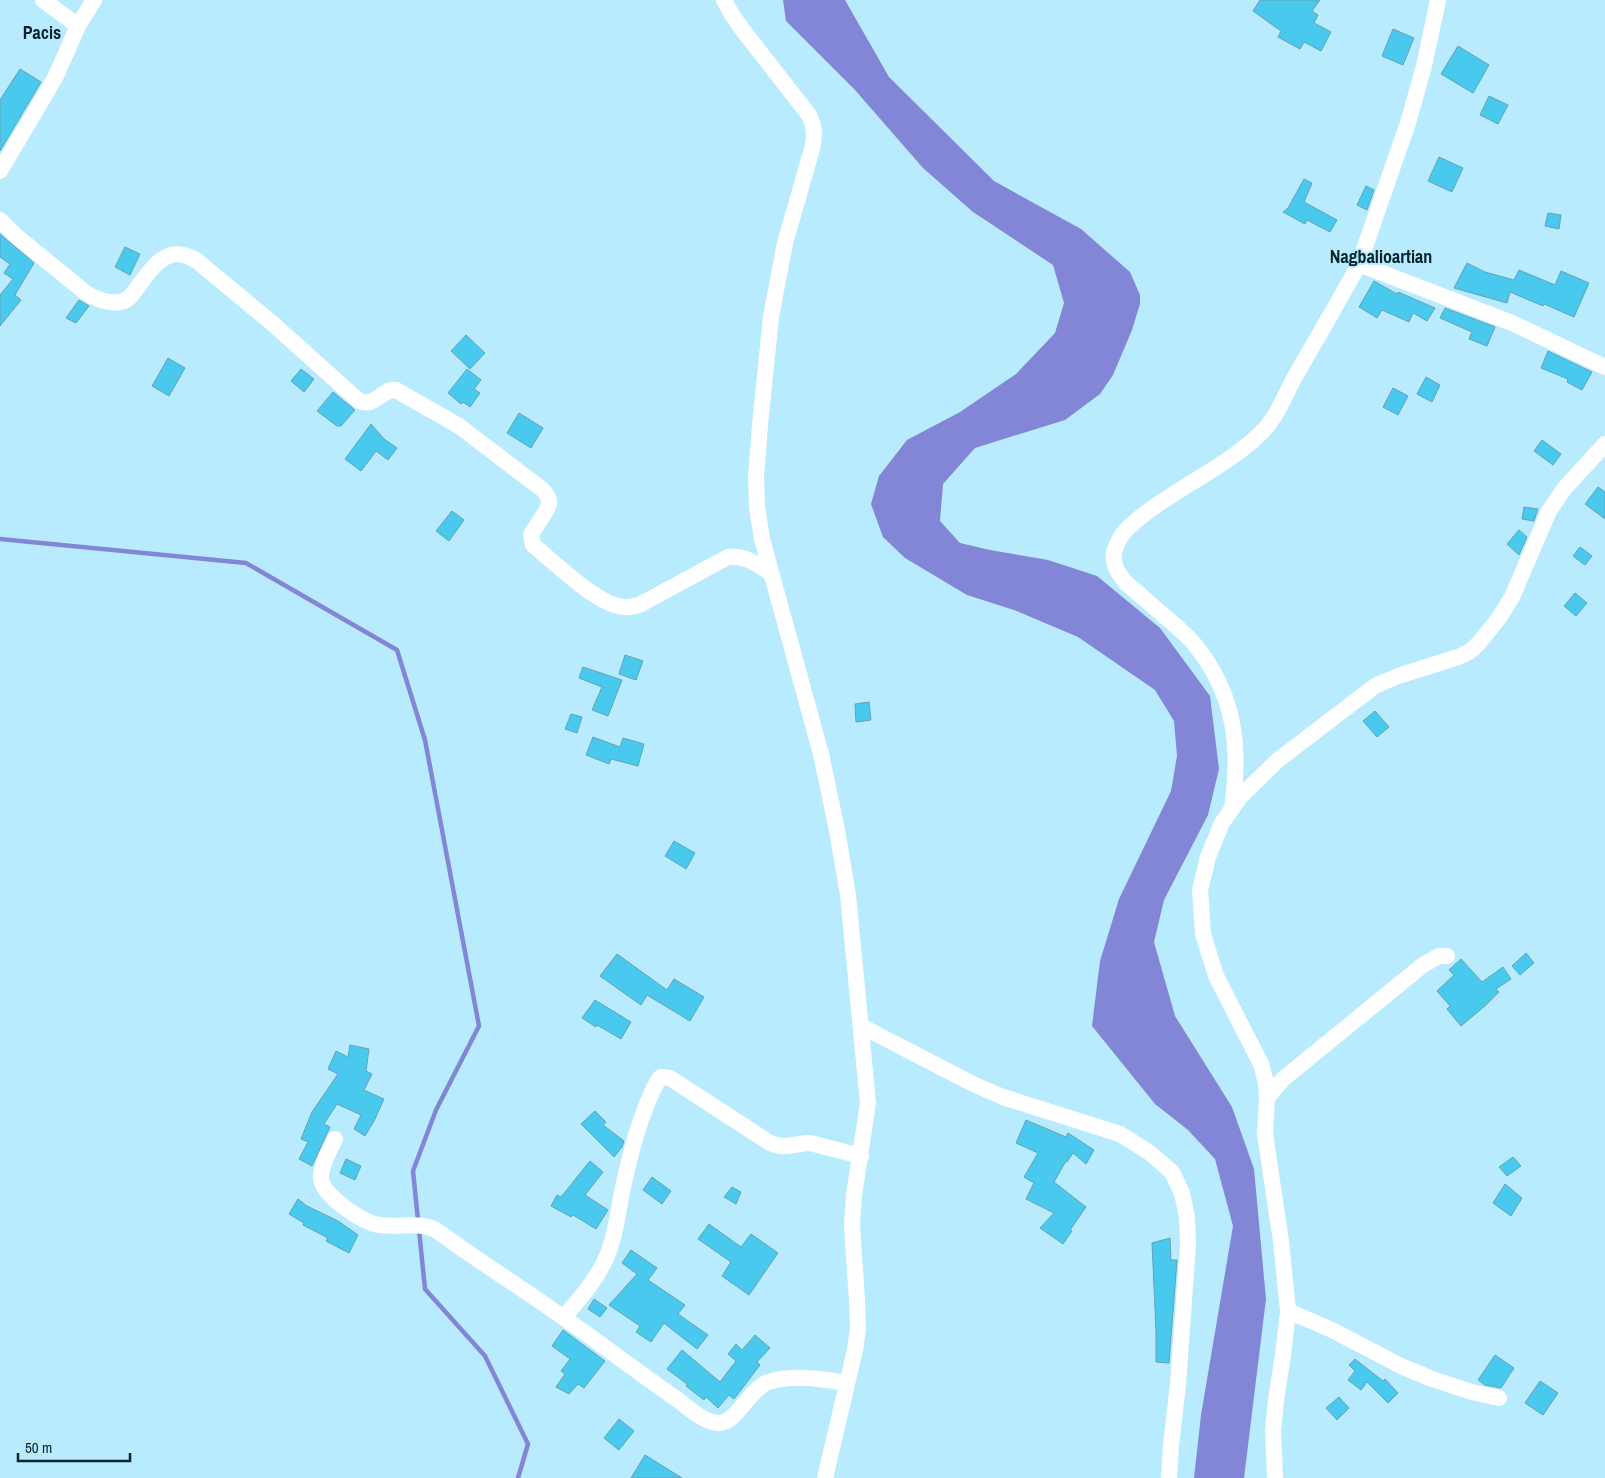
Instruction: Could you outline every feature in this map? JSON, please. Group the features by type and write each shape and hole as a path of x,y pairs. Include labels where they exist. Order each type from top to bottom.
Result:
{"street":[{"path":"43,0 78,26"},
{"path":"0,171 55,78 78,26 94,0"},
{"path":"724,0 745,33 809,115 814,126 815,136 785,242 771,317 760,425 756,507 762,539 821,754 837,830 848,895 868,1103 854,1195 852,1225 858,1329 855,1350 825,1478"},
{"path":"1232,808 1236,750 1226,698 1215,672 1194,643 1126,583 1114,565 1114,554 1118,542 1128,528 1159,504 1223,462 1263,431 1277,411 1359,264 1408,123 1424,66 1438,0"},
{"path":"0,220 15,235 86,294 100,300 125,301 150,271 162,260 176,254 186,255 196,260 272,323 359,401 368,403 387,391 396,390 460,426 543,490 550,499 531,535 533,545 593,594 609,604 625,608 640,606 762,539"},
{"path":"1359,264 1512,323 1605,367"},
{"path":"1275,1478 1274,1415 1284,1355 1288,1311 1281,1241 1265,1134 1266,1083 1261,1064 1216,976 1203,934 1200,890 1208,857 1222,823 1240,796 1278,760 1375,686 1398,676 1458,657 1469,652 1478,644 1499,618 1512,597 1549,511 1556,500 1605,444"},
{"path":"728,557 735,556 750,560 772,574"},
{"path":"1267,1098 1283,1079 1423,965 1439,956 1447,956"},
{"path":"861,1026 996,1094 1120,1134 1150,1153 1172,1172 1182,1193 1187,1217 1188,1245 1169,1478"},
{"path":"564,1317 593,1281 609,1252 645,1108 661,1077 670,1078 770,1143 783,1147 810,1143 860,1156"},
{"path":"335,1139 322,1169 321,1178 327,1192 335,1200 356,1215 376,1225 423,1225 436,1230 564,1317 700,1416 723,1423 729,1420 754,1391 768,1382 810,1378 847,1384"},
{"path":"1288,1311 1332,1330 1401,1366 1432,1379 1472,1392 1499,1398"}],"water":[{"path":"783,0 845,0 889,77 994,181 1081,229 1130,272 1140,295 1140,304 1132,330 1113,375 1100,394 1065,420 975,448 943,484 940,521 960,543 1048,560 1097,576 1160,628 1210,696 1219,769 1208,815 1164,900 1154,942 1175,1016 1232,1107 1254,1169 1266,1299 1244,1478 1194,1478 1201,1415 1233,1226 1215,1159 1188,1130 1155,1104 1092,1026 1100,961 1119,899 1171,791 1177,756 1174,721 1155,690 1078,637 1014,610 967,595 905,558 883,537 871,504 879,476 907,440 960,412 1016,374 1055,333 1064,303 1053,265 973,212 923,168 855,90 786,21"}],"building":[{"path":"1260,0 1320,0 1312,11 1318,15 1314,23 1331,32 1321,51 1304,42 1300,49 1278,37 1281,31 1253,11"},
{"path":"1393,29 1414,38 1403,65 1382,56"},
{"path":"1458,46 1489,65 1473,93 1441,74"},
{"path":"20,69 41,82 0,151 0,100"},
{"path":"1489,96 1508,105 1498,124 1480,115"},
{"path":"1439,157 1463,168 1452,192 1428,181"},
{"path":"1304,179 1312,183 1304,202 1337,220 1330,232 1307,220 1305,224 1283,212 1288,208"},
{"path":"1366,186 1374,190 1367,210 1357,205"},
{"path":"1548,213 1561,215 1559,229 1545,226"},
{"path":"0,234 34,263 15,295 21,300 0,326 0,295 13,279 4,273 10,264 0,257"},
{"path":"125,247 140,254 130,275 115,267"},
{"path":"1467,263 1485,272 1514,280 1519,270 1555,285 1561,271 1589,283 1574,317 1510,292 1507,303 1454,288"},
{"path":"1374,281 1397,294 1398,292 1435,308 1427,321 1413,313 1409,322 1382,310 1377,318 1359,307"},
{"path":"79,300 89,306 76,323 66,318"},
{"path":"1445,308 1495,327 1487,346 1469,339 1472,332 1440,318"},
{"path":"466,335 485,353 470,369 451,351"},
{"path":"1548,351 1592,372 1582,390 1567,382 1568,379 1541,368"},
{"path":"168,358 185,368 169,396 152,386"},
{"path":"301,369 314,379 304,392 291,381"},
{"path":"467,369 481,380 474,389 480,393 470,407 463,402 461,404 448,393"},
{"path":"1426,377 1440,385 1432,402 1417,394"},
{"path":"1393,388 1408,396 1398,415 1383,407"},
{"path":"333,392 355,410 341,426 337,426 317,411"},
{"path":"519,413 543,428 531,448 507,433"},
{"path":"371,424 384,439 397,448 388,460 376,451 361,471 345,459"},
{"path":"1542,440 1561,454 1553,465 1534,451"},
{"path":"1598,487 1605,492 1605,519 1585,504"},
{"path":"1524,507 1538,509 1534,521 1522,519"},
{"path":"452,511 464,520 449,541 436,531"},
{"path":"1519,530 1527,537 1519,555 1507,544"},
{"path":"1580,547 1592,556 1585,565 1573,556"},
{"path":"1575,593 1587,603 1576,616 1564,606"},
{"path":"625,655 643,661 636,680 619,674"},
{"path":"583,667 622,680 608,716 592,710 602,687 579,678"},
{"path":"869,702 871,720 856,722 855,704"},
{"path":"1375,711 1389,727 1377,737 1363,721"},
{"path":"571,714 582,717 577,733 565,729"},
{"path":"593,737 620,747 623,738 644,744 638,766 611,759 609,764 586,755"},
{"path":"674,841 695,853 686,869 665,856"},
{"path":"1526,953 1534,963 1520,975 1512,966"},
{"path":"617,954 667,990 674,979 704,997 690,1021 647,995 641,1005 600,976"},
{"path":"1461,959 1482,982 1503,967 1511,979 1496,989 1499,992 1461,1026 1447,1009 1450,1006 1437,991 1454,975 1449,970"},
{"path":"595,1000 631,1022 621,1039 582,1018"},
{"path":"350,1045 369,1049 366,1071 372,1074 364,1090 384,1099 365,1136 354,1129 361,1115 337,1104 324,1124 330,1127 312,1166 299,1159 308,1142 301,1139 312,1112 338,1074 328,1069 336,1051 348,1057"},
{"path":"595,1111 606,1122 603,1125 624,1141 614,1157 581,1124"},
{"path":"1026,1120 1066,1137 1068,1133 1094,1150 1086,1164 1073,1153 1054,1182 1086,1207 1063,1244 1040,1228 1054,1213 1026,1199 1034,1183 1024,1177 1038,1153 1016,1143"},
{"path":"1513,1157 1521,1166 1507,1176 1499,1167"},
{"path":"346,1159 361,1166 355,1180 340,1173"},
{"path":"590,1161 603,1172 585,1195 608,1210 596,1229 573,1215 571,1217 551,1206 557,1195 561,1197"},
{"path":"652,1177 671,1191 662,1204 643,1190"},
{"path":"1505,1184 1522,1198 1511,1216 1493,1203"},
{"path":"732,1187 741,1192 736,1204 724,1197"},
{"path":"298,1199 307,1206 338,1221 358,1235 349,1253 326,1241 328,1238 303,1225 304,1223 289,1214"},
{"path":"709,1224 741,1247 751,1234 778,1253 749,1295 722,1276 731,1262 698,1239"},
{"path":"1170,1238 1171,1260 1177,1260 1169,1363 1156,1362 1152,1243"},
{"path":"631,1250 657,1268 648,1280 685,1305 678,1314 708,1335 697,1349 664,1323 651,1342 636,1332 640,1326 609,1305 637,1274 622,1263"},
{"path":"594,1299 607,1308 600,1317 588,1309"},
{"path":"563,1330 605,1361 584,1388 578,1384 569,1394 556,1387 565,1374 561,1371 570,1359 552,1346"},
{"path":"755,1335 770,1348 757,1362 760,1365 734,1399 729,1395 718,1408 706,1397 704,1400 667,1369 682,1350 720,1382 736,1361 728,1354 736,1344 742,1350"},
{"path":"1495,1355 1514,1368 1501,1388 1485,1385 1478,1380"},
{"path":"1355,1359 1383,1381 1385,1379 1398,1393 1388,1403 1367,1382 1361,1390 1348,1380 1355,1371 1349,1365"},
{"path":"1540,1381 1558,1393 1543,1415 1525,1403"},
{"path":"1339,1397 1349,1408 1337,1420 1326,1408"},
{"path":"619,1419 634,1431 619,1450 604,1438"},
{"path":"645,1455 682,1478 631,1478"}],"waterway":[{"path":"0,539 246,563 397,650 425,740 479,1026 436,1110 413,1171 425,1289 485,1356 528,1444 518,1478"}],"district":[{"name":"Pacis","path":"42,33"},
{"name":"Nagbalioartian","path":"1381,257"}]}
